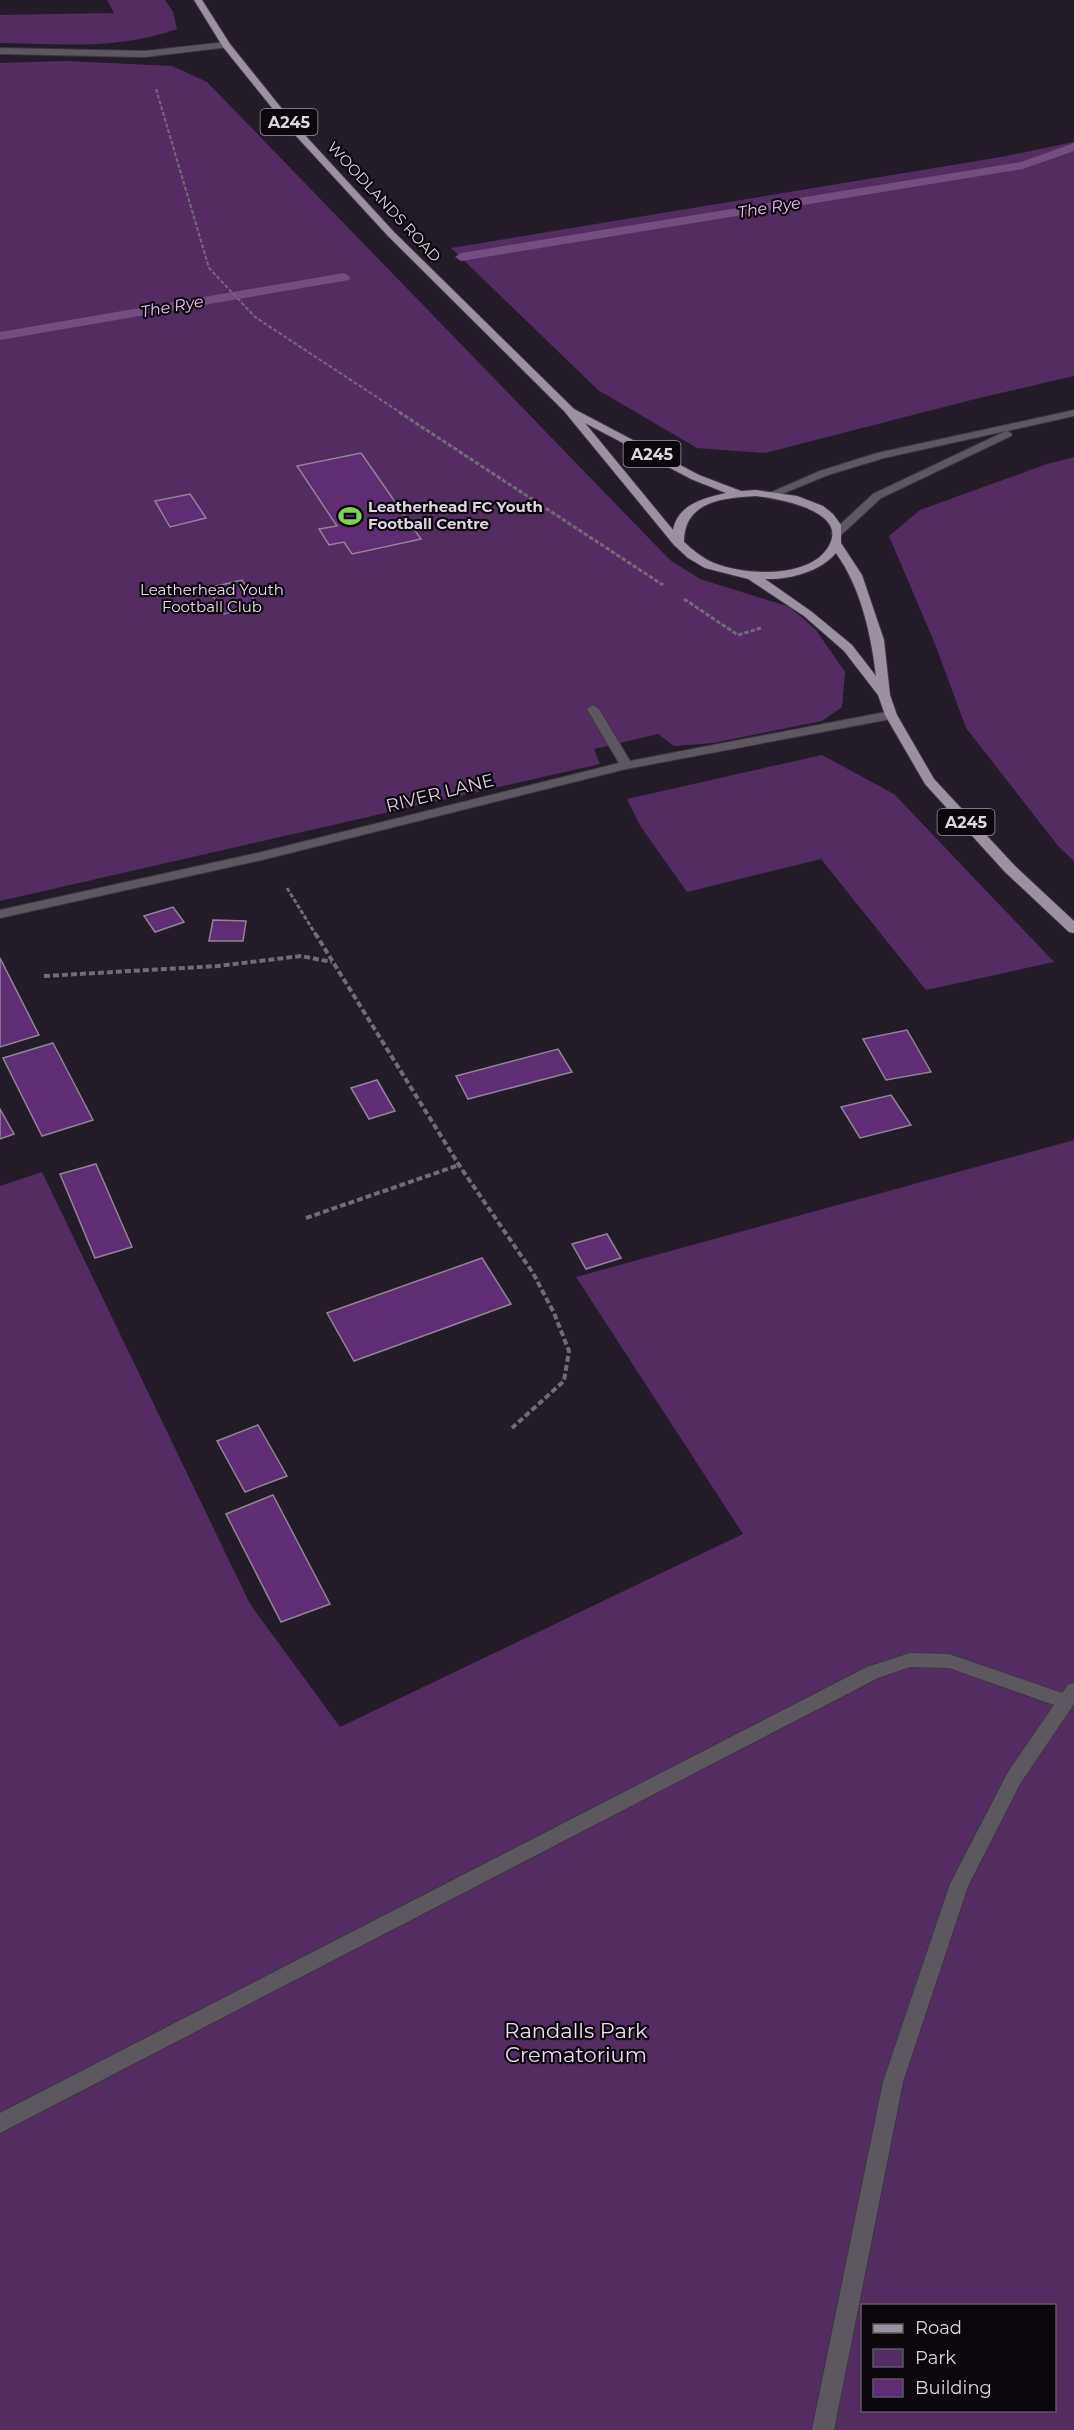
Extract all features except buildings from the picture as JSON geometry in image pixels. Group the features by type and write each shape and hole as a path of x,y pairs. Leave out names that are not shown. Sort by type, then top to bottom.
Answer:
{"main road":[{"name":"WOODLANDS ROAD","path":"198,0 226,45 288,122 391,234 568,409 687,553 705,565 726,572 750,574 795,572 814,565 828,556 837,539"},
{"name":"WOODLANDS ROAD","path":"568,409 695,477 739,494"},
{"path":"678,543 678,527 684,515 697,506 739,494 773,494 797,499 817,508 831,520 837,539"},
{"name":"A245","path":"837,539 856,575 878,640 884,695 891,715 929,781 1010,869 1074,929"},
{"name":"A245","path":"750,574 808,614 848,648 884,695"}],"lane":[{"path":"0,51 145,54 226,45"},
{"path":"773,494 825,473 881,455 1074,413"},
{"path":"837,539 877,496 1026,425"},
{"path":"593,709 626,765"},
{"name":"RIVER LANE","path":"0,914 266,855 626,765 891,715"},
{"path":"0,2123 873,1672 910,1660 949,1661 1069,1696 1014,1778 959,1884 900,2060 893,2082 823,2430"}],"path":[{"path":"145,54 209,268 255,316 669,590"},
{"path":"679,596 738,635 808,614"},
{"path":"266,855 459,1165 533,1273 555,1313 569,1350 564,1381 512,1428"},
{"path":"44,976 218,966 301,956 333,962"},
{"path":"306,1218 459,1165"}],"green space":[{"path":"107,0 165,0 173,12 177,29 155,36 112,43 67,45 0,43 0,15 114,13"},
{"name":"Leatherhead Youth Football Club","path":"66,61 172,66 207,82 670,560 700,579 790,607 816,630 845,672 842,707 822,721 713,743 674,746 658,734 594,749 600,764 0,901 0,63"},
{"path":"1074,142 1074,376 765,453 697,448 598,390 451,248 1001,157"},
{"path":"1074,457 1074,861 1059,847 966,728 935,644 889,536 920,510 1047,464"},
{"path":"822,755 894,794 1054,962 926,990 821,859 687,892 641,827 627,799"},
{"name":"Randalls Park Crematorium","path":"1074,1140 1074,2430 0,2430 0,1186 42,1172 250,1604 340,1727 743,1534 576,1277"}],"waterway":[{"name":"The Rye","path":"461,257 1023,165 1074,147"},
{"name":"The Rye","path":"0,336 344,277"}],"place":[{"name":"Leatherhead FC Youth Football Centre","path":"350,516"}]}
